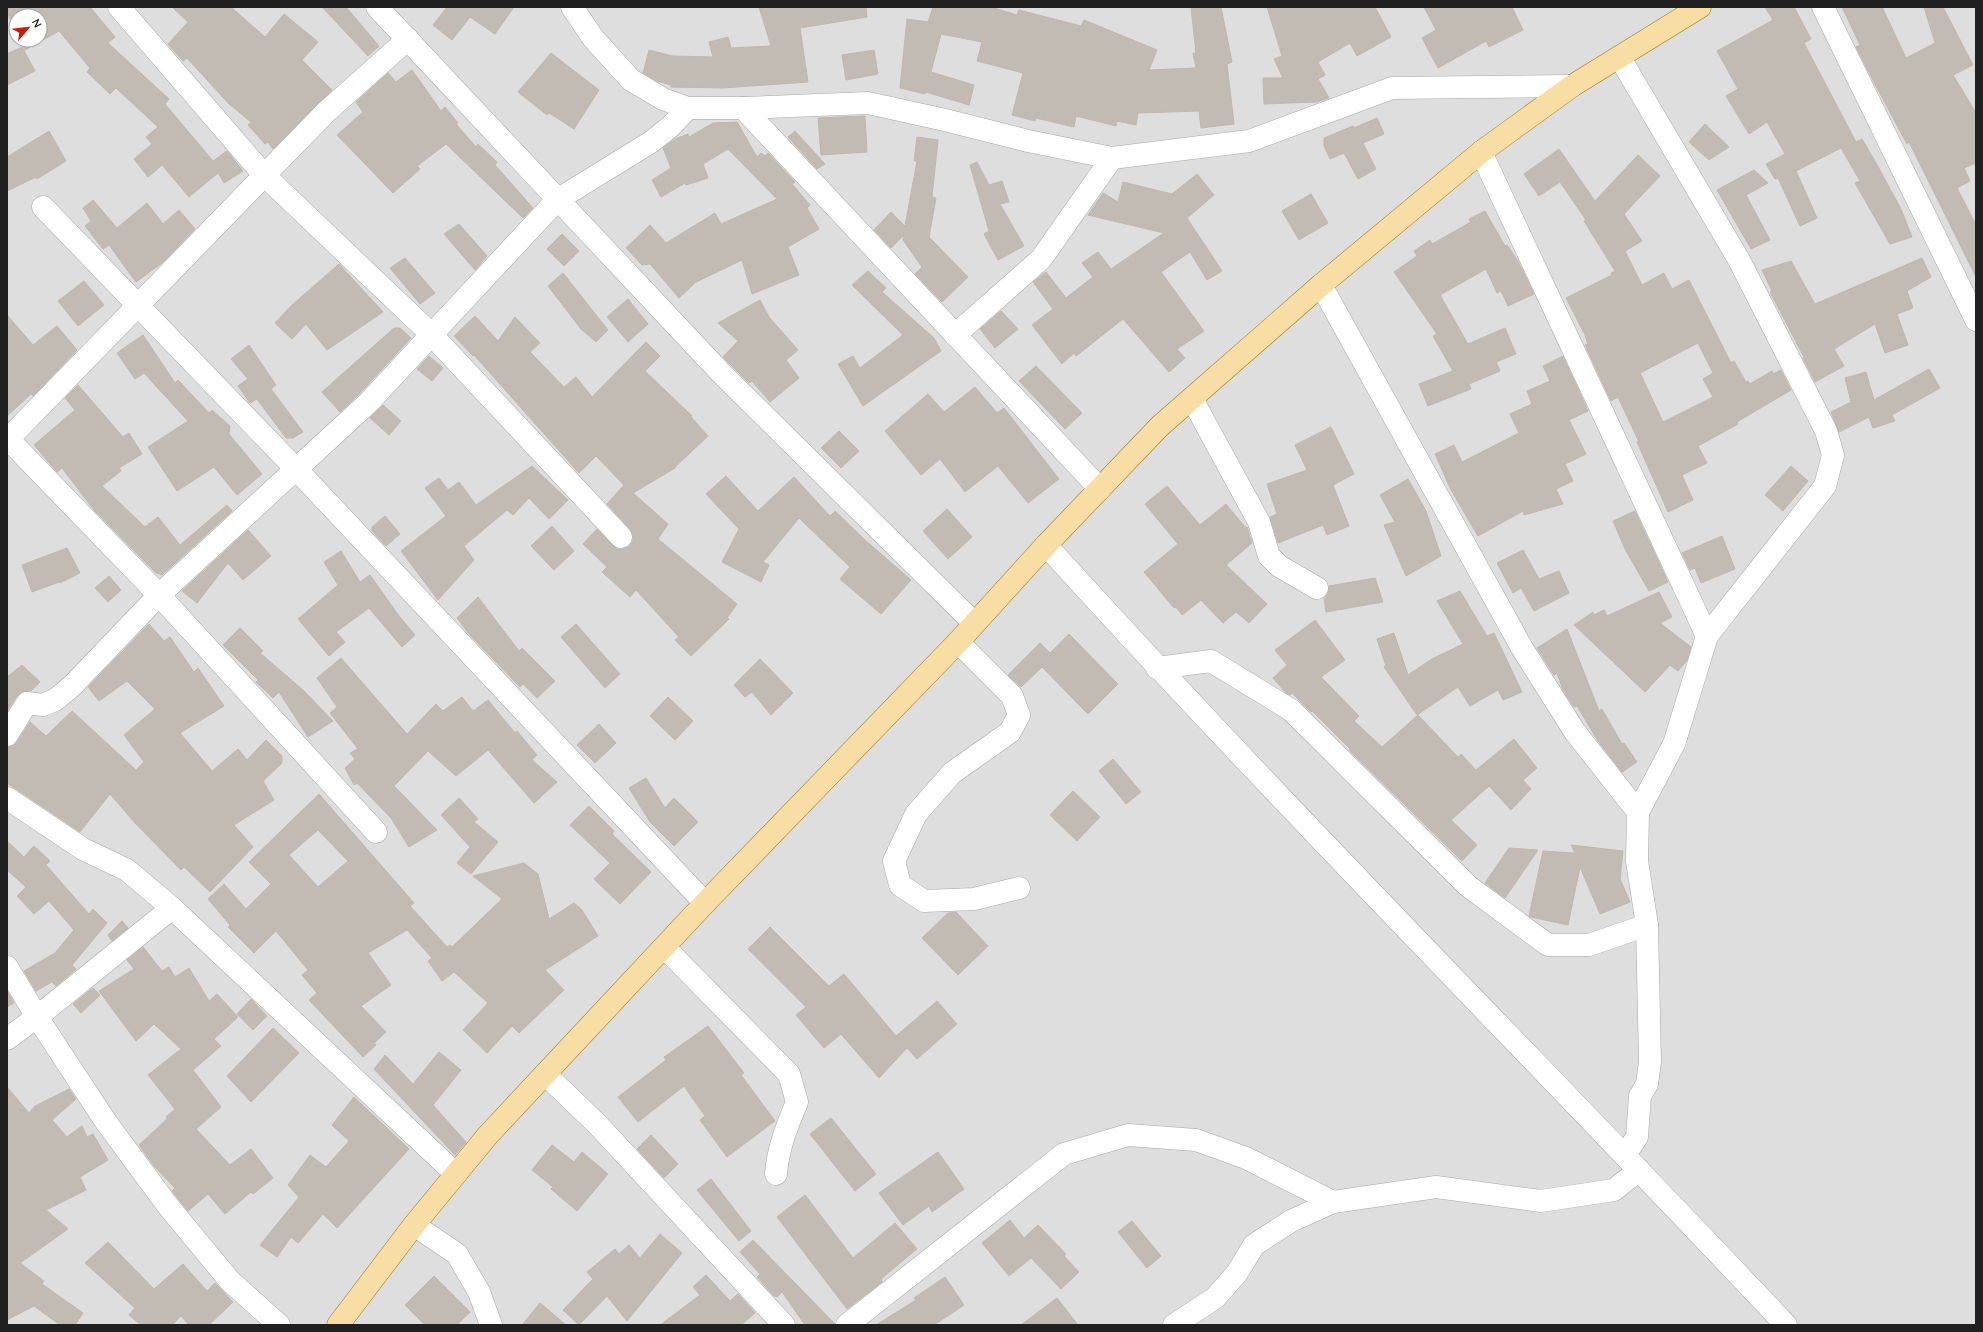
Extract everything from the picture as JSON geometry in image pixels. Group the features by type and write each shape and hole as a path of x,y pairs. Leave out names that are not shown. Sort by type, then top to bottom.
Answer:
{"main road":[{"path":"338,1325 414,1225 488,1135 664,947 958,642 1046,546 1160,426 1321,285 1481,152 1572,86 1620,58 1700,7"}],"street":[{"path":"119,7 266,176 431,334 621,537"},
{"path":"377,7 722,375 974,623"},
{"path":"572,7 593,38 631,80 663,99 688,108 743,108 868,103 1028,141 1112,158 1249,142 1392,88 1572,86"},
{"path":"1823,7 1976,320"},
{"path":"376,832 159,595 7,439 266,176 326,112 408,39"},
{"path":"1174,1325 1214,1298 1238,1273 1254,1245 1291,1221 1333,1202 1436,1187 1541,1200 1614,1190 1632,1162 1637,1137 1640,1096 1647,1084 1650,1062 1647,925 1637,861 1638,812 1674,744 1707,636 1825,486 1832,455 1826,431 1740,260 1620,58"},
{"path":"7,735 27,703 43,705 55,700 72,686 159,595 368,403 557,200 651,142 671,126 688,108"},
{"path":"743,108 1100,489"},
{"path":"1481,152 1707,636"},
{"path":"955,335 1040,259 1112,158"},
{"path":"43,207 137,307 296,470 706,903"},
{"path":"1321,285 1522,648 1575,732 1638,812"},
{"path":"1192,399 1259,522 1269,556 1279,566 1316,588"},
{"path":"1046,546 1158,668 1632,1162 1786,1325"},
{"path":"958,642 1012,696 1019,715 1010,732 952,773 916,814 894,861 900,885 924,901 974,899 1019,888"},
{"path":"1158,668 1211,661 1291,710 1468,886 1548,945 1589,945 1647,925"},
{"path":"7,798 84,849 127,870 172,908 456,1174"},
{"path":"7,1039 37,1017 172,908"},
{"path":"664,947 789,1074 797,1102 783,1136 778,1154 776,1174"},
{"path":"7,967 37,1017 106,1122 168,1206 230,1281 279,1325"},
{"path":"545,1074 597,1124 784,1325"},
{"path":"847,1325 1064,1154 1128,1135 1196,1140 1246,1158 1333,1202"},
{"path":"414,1225 457,1254 479,1292 491,1325"}],"shaded area":[{"path":"7,7 1976,7 1976,1325 7,1325"}],"building":[{"path":"7,7 90,7 115,37 108,43 169,99 165,104 213,161 227,151 243,171 224,183 218,173 189,197 162,165 148,177 134,159 152,144 146,137 158,127 116,88 110,94 87,72 90,68 59,31 48,37 48,8 8,8 8,15"},
{"path":"172,7 231,7 265,37 284,14 318,42 302,60 332,90 273,149 268,142 265,144 248,125 251,122 228,103 187,58 183,61 168,44 188,22"},
{"path":"322,7 346,7 379,46 368,56"},
{"path":"447,7 514,7 495,34 470,17 452,40 433,25"},
{"path":"759,7 866,7 867,17 800,28 808,82 723,88 671,87 671,85 657,81 643,73 649,50 673,56 713,57 709,42 728,37 731,48 771,46"},
{"path":"933,7 991,7 1017,15 1019,10 1081,26 1084,20 1157,50 1149,70 1196,68 1193,53 1196,53 1191,7 1221,7 1232,62 1227,64 1234,124 1201,128 1199,111 1138,113 1136,125 1117,121 1116,126 1076,116 1074,127 1036,118 1035,121 1012,115 1023,73 977,61 982,42 941,34 931,72 974,85 969,105 926,92 925,94 900,88 907,19 928,22"},
{"path":"1267,7 1375,7 1391,37 1357,56 1350,43 1318,62 1325,75 1318,79 1329,98 1317,102 1264,104 1263,78 1283,78 1274,59 1282,56"},
{"path":"1424,7 1512,7 1523,30 1489,47 1486,41 1438,68 1422,38 1436,30"},
{"path":"1765,7 1794,7 1811,39 1804,43 1856,142 1862,139 1876,163 1901,209 1912,237 1890,244 1855,183 1860,181 1841,148 1796,171 1817,218 1800,226 1778,178 1775,179 1766,164 1785,154 1767,122 1749,134 1726,96 1738,89 1717,51 1773,20"},
{"path":"1842,7 1882,7 1906,58 1935,43 1924,7 1943,7 1973,65 1953,75 1976,113 1976,163 1964,168 1970,181 1957,188 1976,225 1976,277 1909,142 1907,144 1856,47 1860,45"},
{"path":"23,48 35,71 7,85 7,54"},
{"path":"874,50 878,74 846,80 842,55"},
{"path":"551,53 599,90 574,129 549,113 547,115 518,92"},
{"path":"412,70 441,111 445,107 458,123 456,124 476,147 478,144 497,162 495,165 533,208 523,218 446,144 417,166 420,169 393,193 337,135 363,112 356,102 388,73 396,82"},
{"path":"865,116 867,152 821,155 818,118"},
{"path":"1377,118 1384,134 1363,143 1376,169 1358,179 1344,153 1330,159 1324,146 1324,138 1353,126 1354,128"},
{"path":"737,122 757,157 761,153 765,156 768,153 795,182 792,184 810,205 807,208 819,229 788,247 799,275 752,294 742,260 696,282 679,298 650,264 642,265 626,248 650,225 666,243 715,213 721,224 777,199 728,149 703,164 708,178 686,185 685,183 661,197 652,180 671,168 663,148 675,139 688,134 689,137 713,123"},
{"path":"1705,124 1729,147 1709,160 1689,142"},
{"path":"49,131 66,161 37,179 36,177 7,191 7,157"},
{"path":"795,131 825,164 817,169 788,137"},
{"path":"917,137 938,140 932,197 936,198 929,237 968,277 942,302 915,274 922,267 903,240 904,235 891,248 874,230 891,212 905,226 917,161 914,161"},
{"path":"1559,149 1595,201 1638,155 1660,176 1624,214 1642,241 1625,251 1642,285 1664,273 1672,289 1689,280 1731,363 1734,361 1746,382 1748,381 1750,384 1772,371 1773,374 1781,370 1791,390 1737,422 1738,424 1698,446 1707,463 1682,475 1693,500 1668,512 1637,442 1639,442 1618,397 1611,401 1585,345 1588,344 1585,335 1566,298 1612,275 1611,273 1615,271 1584,221 1586,220 1560,182 1539,196 1524,174","holes":["1698,343 1713,373 1703,379 1713,397 1663,422 1640,373"]},
{"path":"977,162 989,185 1002,181 1009,202 1000,204 1024,246 998,260 984,234 989,231 970,165"},
{"path":"1754,170 1768,183 1746,195 1770,240 1751,249 1717,190"},
{"path":"1197,174 1214,195 1187,218 1222,271 1207,280 1190,252 1161,272 1204,331 1177,349 1185,358 1169,372 1123,319 1076,356 1074,353 1062,364 1032,325 1053,309 1033,282 1046,272 1066,298 1093,277 1082,263 1098,252 1111,269 1164,233 1088,215 1103,193 1118,202 1123,182 1172,194"},
{"path":"1311,194 1328,223 1299,240 1282,211"},
{"path":"93,200 117,228 147,203 163,224 179,210 195,229 162,263 136,282 109,245 103,249 85,226 91,221 83,208"},
{"path":"1485,211 1505,246 1507,245 1518,261 1534,294 1508,306 1501,291 1497,293 1486,269 1440,295 1468,344 1505,328 1516,354 1496,362 1500,371 1469,384 1471,389 1428,406 1419,384 1453,371 1433,336 1437,334 1394,272 1417,256 1414,251 1430,240 1432,244 1471,222 1469,219"},
{"path":"459,224 487,256 475,270 444,234"},
{"path":"562,234 579,251 564,266 547,249"},
{"path":"405,258 435,293 420,304 390,268"},
{"path":"1922,258 1931,277 1907,291 1913,308 1897,314 1908,345 1885,353 1875,324 1834,349 1844,366 1815,382 1803,358 1804,357 1770,292 1772,291 1762,270 1791,261 1815,304"},
{"path":"339,264 383,312 327,350 306,324 292,339 275,323 292,305"},
{"path":"868,271 886,288 882,292 934,338 941,351 863,406 838,364 853,356 860,368 903,335 852,285"},
{"path":"563,273 608,330 596,342 581,329 548,286"},
{"path":"84,281 104,305 78,326 58,301"},
{"path":"628,299 648,324 628,342 607,317"},
{"path":"760,300 769,317 798,350 786,360 799,378 770,402 752,381 749,383 723,357 738,341 718,323"},
{"path":"1001,311 1018,329 995,348 980,329"},
{"path":"7,315 33,345 57,326 77,350 33,396 31,394 7,416"},
{"path":"475,316 498,341 515,317 540,343 530,352 564,387 576,377 592,397 646,342 660,356 645,371 692,416 691,417 708,436 675,468 633,493 668,524 658,539 737,604 727,618 729,619 691,656 675,640 679,637 636,590 630,597 602,572 607,567 583,544 597,529 617,549 624,549 630,546 633,541 633,535 630,529 607,504 624,485 596,456 579,473 474,355 473,356 454,336"},
{"path":"394,328 400,328 411,338 359,394 340,412 322,392"},
{"path":"143,335 175,383 178,380 209,413 212,410 230,426 229,434 262,474 237,495 214,467 177,491 148,447 188,421 144,373 135,379 117,353"},
{"path":"249,345 276,385 271,389 303,432 293,438 286,438 257,399 250,403 238,386 248,379 231,359"},
{"path":"429,356 443,368 432,381 417,369"},
{"path":"1563,356 1588,411 1569,420 1586,454 1565,464 1573,481 1556,489 1563,504 1524,515 1523,511 1478,536 1451,490 1435,454 1454,445 1462,462 1519,433 1510,414 1532,404 1527,391 1550,381 1543,366"},
{"path":"1036,366 1082,413 1065,429 1019,381"},
{"path":"1929,369 1940,388 1892,415 1895,421 1873,428 1869,417 1839,432 1831,412 1851,402 1845,378 1866,372 1874,400"},
{"path":"78,385 123,437 129,433 142,454 119,468 121,471 102,486 145,527 158,517 180,545 227,505 232,511 162,575 157,574 94,510 62,468 57,472 34,445 75,410 65,398"},
{"path":"975,387 997,413 1004,408 1059,479 1028,503 998,466 965,492 940,459 921,475 885,431 928,394 944,412"},
{"path":"383,405 401,421 389,435 370,418"},
{"path":"1331,427 1354,474 1333,485 1349,526 1327,535 1323,525 1278,543 1270,517 1277,514 1267,484 1307,470 1295,445"},
{"path":"839,431 859,451 841,468 821,448"},
{"path":"532,466 568,500 549,519 529,498 513,515 507,510 464,546 474,560 438,600 401,551 446,516 425,488 439,478 448,490 459,482 476,505"},
{"path":"1791,466 1808,481 1783,511 1765,495"},
{"path":"726,476 758,511 794,477 830,516 835,511 865,540 911,580 881,614 840,579 850,567 799,518 763,562 769,565 761,582 722,562 739,529 706,494"},
{"path":"1408,479 1426,511 1441,556 1406,576 1384,525 1395,522 1380,495"},
{"path":"1167,486 1200,525 1226,504 1245,527 1247,527 1252,543 1226,565 1267,604 1249,623 1236,612 1223,623 1201,600 1182,615 1176,607 1174,608 1144,572 1178,544 1145,504"},
{"path":"947,509 972,537 948,559 923,531"},
{"path":"1635,511 1668,582 1649,591 1625,549 1613,521"},
{"path":"385,516 400,534 386,546 372,531 372,527"},
{"path":"552,526 574,551 554,570 531,546"},
{"path":"248,530 271,556 243,580 228,563 197,603 182,591"},
{"path":"1722,536 1735,569 1701,583 1695,568 1690,570 1682,553"},
{"path":"67,548 80,573 60,583 59,582 32,592 22,565"},
{"path":"1523,550 1539,579 1559,571 1569,593 1534,611 1521,588 1513,593 1497,563"},
{"path":"341,551 360,582 370,575 399,616 415,635 402,647 369,608 336,632 345,642 329,656 298,619 338,585 324,562"},
{"path":"109,576 121,590 108,602 95,588"},
{"path":"1375,578 1383,602 1326,612 1324,599 1328,594 1329,586"},
{"path":"1460,591 1487,636 1494,633 1522,692 1503,700 1498,690 1470,706 1458,687 1417,715 1384,667 1386,666 1377,639 1394,633 1408,675 1432,659 1463,644 1437,601"},
{"path":"1659,592 1672,617 1660,623 1691,647 1687,660 1678,671 1670,665 1645,692 1574,625 1593,612 1594,615 1604,610 1607,616"},
{"path":"478,597 519,651 522,648 555,681 537,698 523,684 520,687 469,634 457,618"},
{"path":"1315,620 1345,660 1321,677 1359,716 1354,721 1382,747 1418,715 1458,757 1461,754 1476,770 1514,739 1537,768 1523,780 1531,789 1511,810 1489,786 1451,820 1477,845 1462,861 1349,750 1350,749 1312,711 1311,712 1292,693 1290,695 1286,693 1273,678 1287,665 1275,650"},
{"path":"149,624 164,641 170,637 194,672 198,668 224,706 180,733 212,771 238,749 247,760 266,740 282,756 282,763 263,781 274,800 234,825 253,847 210,892 184,867 181,870 135,823 110,794 80,832 7,783 7,747 13,746 17,742 30,722 46,736 72,711 136,770 144,762 124,735 155,709 127,681 99,701 88,687"},
{"path":"576,624 620,674 605,688 561,637"},
{"path":"240,628 263,651 260,653 303,690 333,721 308,737 279,692 273,698 256,682 258,680 223,645"},
{"path":"1567,629 1599,711 1602,709 1622,744 1624,743 1637,762 1622,772 1598,741 1577,706 1574,707 1563,690 1557,673 1554,675 1537,648"},
{"path":"1069,634 1118,684 1088,714 1042,667 1021,687 1008,675 1040,643 1050,653"},
{"path":"341,658 407,734 436,704 443,711 462,697 473,711 488,700 515,733 517,731 537,755 532,760 557,782 534,803 488,750 456,776 428,751 394,786 437,830 409,847 391,818 357,783 354,785 345,768 355,759 350,753 358,749 330,713 337,707 317,678"},
{"path":"760,659 793,693 771,715 752,692 745,697 734,685"},
{"path":"22,665 40,682 31,691 22,692 17,696 7,711 7,677"},
{"path":"668,697 693,721 675,740 650,716"},
{"path":"599,724 616,743 595,763 577,745"},
{"path":"1113,759 1141,792 1126,804 1099,771"},
{"path":"646,778 665,808 674,798 698,822 674,846 650,822 629,788"},
{"path":"1073,791 1100,817 1077,841 1050,815"},
{"path":"319,794 414,903 410,906 447,947 450,945 452,947 502,899 473,876 524,863 538,874 549,919 574,903 582,910 598,936 545,970 564,990 519,1033 512,1026 487,1053 463,1030 488,1003 454,972 442,981 428,961 432,958 407,930 368,953 391,985 361,1006 386,1032 374,1043 376,1045 363,1057 309,1000 317,993 302,975 308,970 276,931 254,953 228,927 230,925 208,899 224,884 246,909 271,884 249,862","holes":["318,830 348,861 318,887 289,855"]},
{"path":"459,798 478,819 474,822 498,842 471,874 457,863 470,847 441,815"},
{"path":"589,806 614,831 612,834 651,872 620,904 594,879 610,863 570,825"},
{"path":"7,841 24,857 34,846 50,861 46,865 89,914 93,909 107,923 72,965 76,969 56,986 52,982 36,991 24,971 55,953 74,930 49,901 34,914 17,896 26,887 7,870"},
{"path":"1571,845 1623,851 1620,879 1630,902 1600,914 1580,867 1568,925 1529,916 1543,851 1575,853"},
{"path":"1509,848 1538,850 1505,898 1485,883"},
{"path":"956,912 988,946 958,975 922,938 948,913"},
{"path":"122,921 128,928 112,941 108,935"},
{"path":"770,927 829,986 844,974 896,1036 937,1001 957,1024 917,1059 907,1048 879,1078 841,1034 824,1048 796,1015 806,1007 748,949"},
{"path":"143,947 162,971 169,967 175,977 189,968 209,1001 217,994 238,1017 214,1039 221,1046 193,1070 221,1107 196,1129 230,1165 251,1149 273,1178 253,1194 251,1192 225,1214 208,1194 188,1211 172,1191 175,1188 154,1166 139,1145 167,1119 166,1117 175,1109 148,1075 181,1049 154,1024 136,1041 99,991 134,969 127,960"},
{"path":"93,988 100,995 81,1013 73,1004"},
{"path":"7,991 14,1003 7,1007"},
{"path":"251,999 267,1016 253,1030 237,1014"},
{"path":"708,1026 744,1073 741,1075 775,1121 727,1157 700,1120 705,1116 684,1086 638,1122 618,1097 666,1060 664,1057"},
{"path":"273,1028 299,1053 251,1102 227,1076"},
{"path":"439,1052 461,1070 433,1105 466,1142 455,1155 374,1069 385,1055 413,1084"},
{"path":"7,1087 29,1113 35,1106 69,1089 76,1099 52,1120 67,1137 82,1126 87,1137 93,1134 108,1160 80,1177 86,1190 46,1210 68,1229 20,1263 44,1281 42,1284 83,1313 75,1325 60,1325 34,1306 7,1320"},
{"path":"354,1097 409,1149 337,1228 323,1214 298,1243 291,1237 277,1257 260,1245 299,1197 288,1185 310,1155 326,1167 349,1141 332,1125"},
{"path":"831,1118 876,1174 855,1191 810,1134"},
{"path":"651,1135 678,1164 664,1178 637,1149"},
{"path":"552,1145 574,1162 582,1152 608,1174 577,1211 551,1189 553,1187 532,1170"},
{"path":"938,1152 964,1189 932,1212 929,1206 903,1225 879,1193"},
{"path":"711,1179 751,1231 739,1241 697,1190"},
{"path":"805,1195 853,1258 895,1223 917,1249 881,1279 882,1282 847,1309 777,1217"},
{"path":"1010,1220 1024,1238 1038,1225 1066,1254 1064,1256 1079,1272 1061,1289 1031,1258 1009,1276 982,1243"},
{"path":"1132,1221 1161,1256 1147,1268 1118,1232"},
{"path":"660,1234 682,1253 627,1321 607,1296 579,1325 563,1310 593,1279 587,1272 615,1249 619,1254 629,1245 640,1258"},
{"path":"753,1240 835,1325 805,1325 782,1292 777,1297 774,1296 757,1277 760,1274 740,1252"},
{"path":"108,1242 154,1289 183,1264 207,1291 215,1283 233,1302 209,1325 189,1325 181,1316 172,1325 141,1325 129,1315 135,1308 85,1263"},
{"path":"706,1275 730,1301 738,1294 755,1313 741,1325 660,1325 700,1295 693,1287"},
{"path":"434,1276 470,1312 457,1325 425,1325 405,1305"},
{"path":"945,1277 964,1305 934,1325 876,1325 916,1300 914,1298"},
{"path":"1057,1298 1078,1325 1021,1325"},
{"path":"540,1303 566,1325 522,1325"}]}
